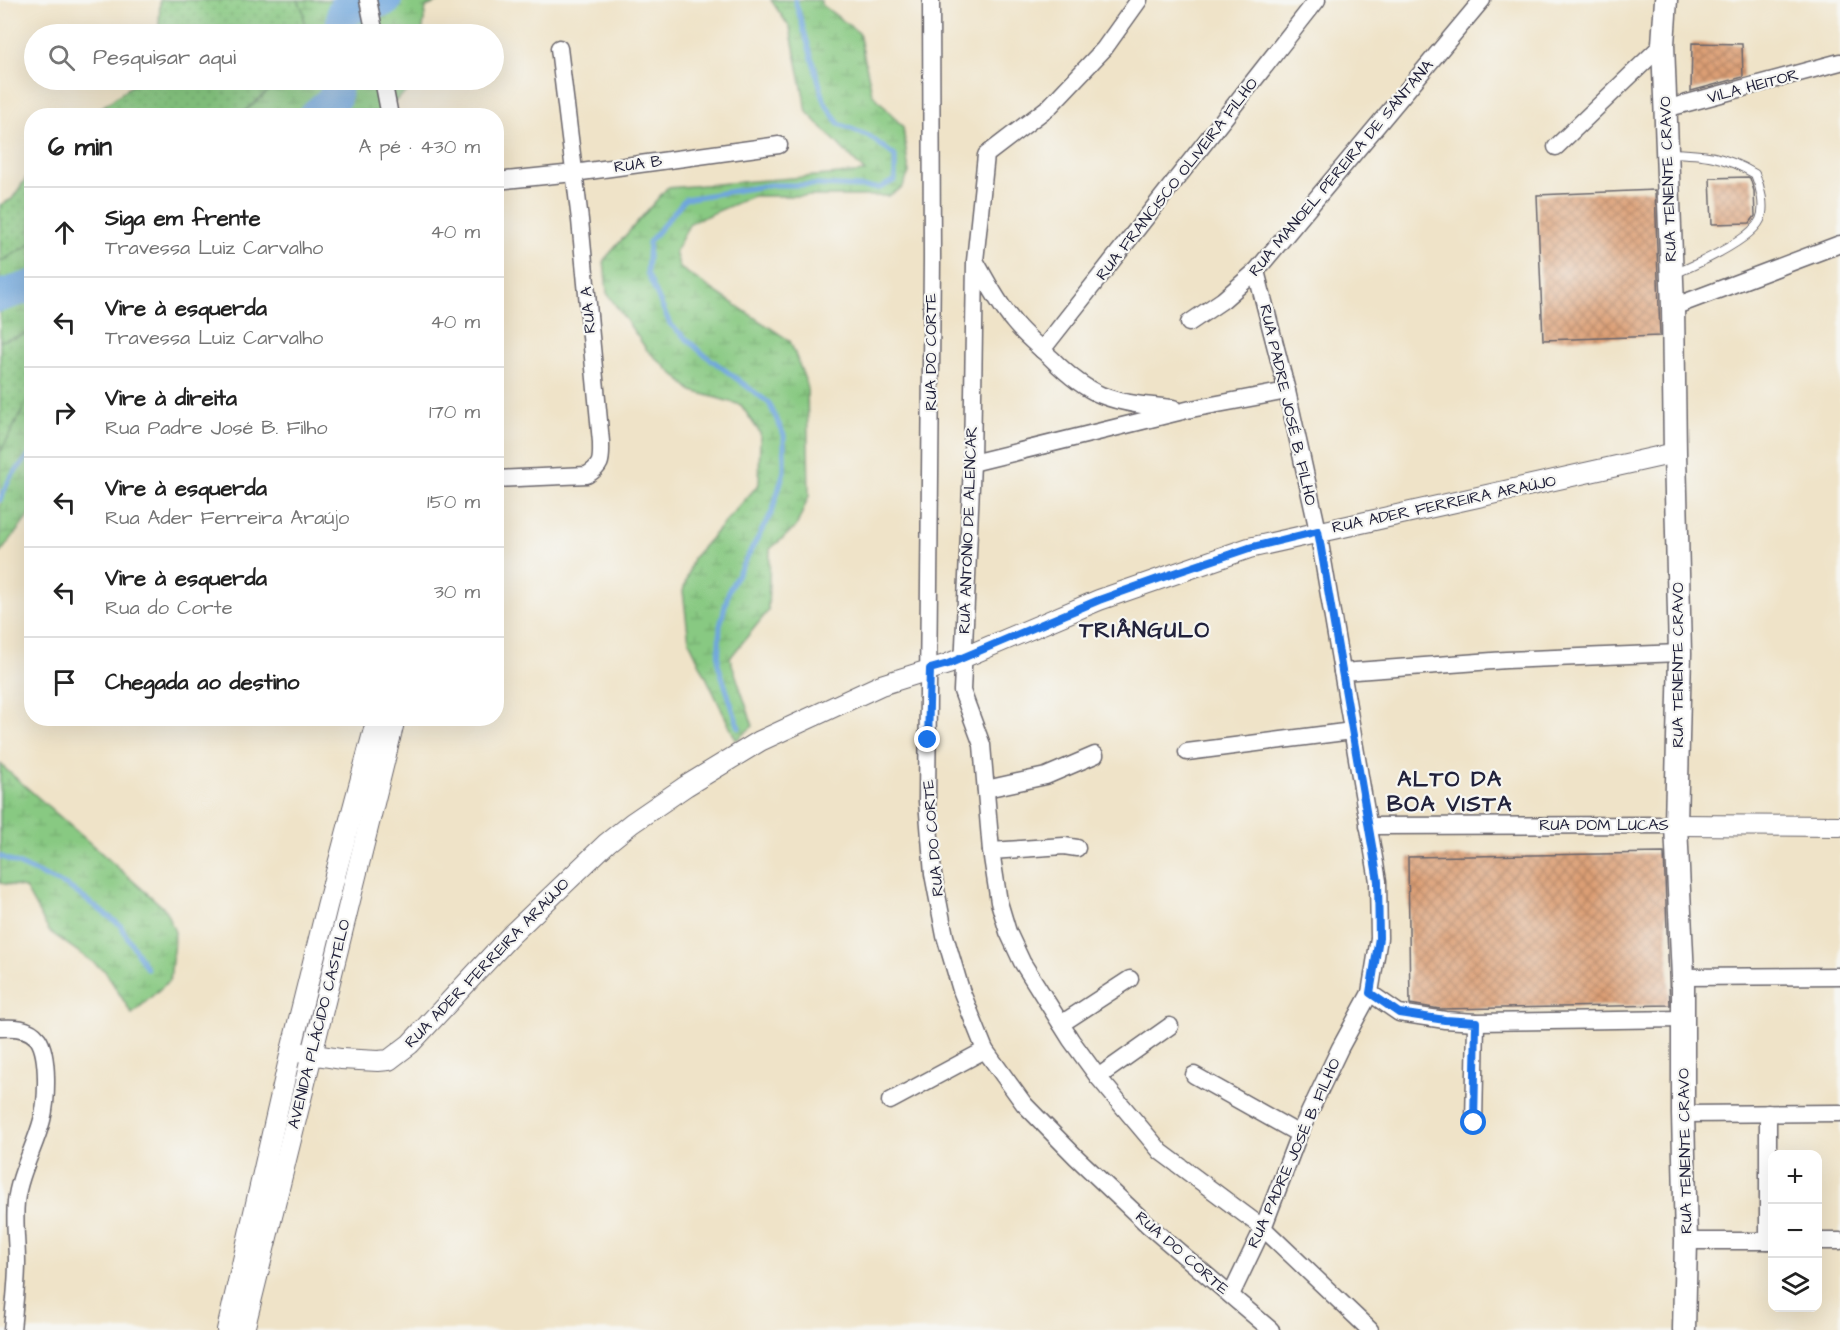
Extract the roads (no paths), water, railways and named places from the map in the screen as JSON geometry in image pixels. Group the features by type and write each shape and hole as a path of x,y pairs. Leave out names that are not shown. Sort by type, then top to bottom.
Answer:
{"main road":[{"name":"RUA TENENTE CRAVO","path":"1666,0 1663,44 1673,307 1674,453 1680,653 1676,825 1683,977 1686,1241 1684,1330"}],"street":[{"path":"368,0 373,24"},
{"name":"RUA DO CORTE","path":"931,0 932,270 927,801 933,874 945,936 962,990 985,1050 1024,1104 1149,1226 1271,1330"},
{"name":"RUA ANTONIO DE ALENCAR","path":"1139,0 1104,49 1050,106 986,155 975,261 972,463 962,691 982,745 991,851 999,902 1008,932 1022,962 1061,1024 1098,1077 1161,1152 1263,1228 1370,1330"},
{"name":"RUA MANOEL PEREIRA DE SANTANA","path":"1189,323 1223,300 1256,272 1482,0"},
{"name":"RUA FRANCISCO OLIVEIRA FILHO","path":"1042,350 1314,4"},
{"path":"1556,147 1663,44"},
{"name":"RUA A","path":"504,479 587,475 597,469 601,460 602,442 559,48"},
{"name":"VILA HEITOR","path":"1665,109 1840,62"},
{"path":"385,90 388,108"},
{"name":"RUA B","path":"504,180 779,146"},
{"path":"1673,307 1840,244"},
{"path":"975,261 1011,319 1077,381 1116,400 1151,407 1191,409"},
{"name":"RUA PADRE JOSÉ B. FILHO","path":"1231,1295 1263,1228 1299,1134 1340,1048 1370,993 1379,938 1378,881 1318,531 1287,391 1256,272"},
{"path":"972,463 1191,409 1287,391"},
{"name":"RUA ADER FERREIRA ARAÚJO","path":"291,1051 358,1060 389,1059 410,1044 512,934 607,843 632,823 686,786 760,741 881,685 948,664 1099,600 1249,548 1674,453"},
{"path":"1342,672 1506,660 1680,653"},
{"name":"AVENIDA PLÁCIDO CASTELO","path":"227,1330 247,1282 348,911 367,793 384,726"},
{"path":"1187,752 1352,731"},
{"path":"986,789 1046,776 1095,755"},
{"name":"AVENIDA PLÁCIDO CASTELO","path":"244,1330 247,1282 291,1051 327,906 367,793"},
{"name":"RUA DOM LUCAS","path":"1368,826 1840,826"},
{"path":"991,851 1056,846 1077,848"},
{"path":"327,906 348,911"},
{"path":"1683,977 1840,976"},
{"path":"1061,1024 1130,980"},
{"path":"1370,993 1399,1013 1445,1020 1476,1022 1683,1019"},
{"path":"1474,1123 1476,1022"},
{"path":"1098,1077 1170,1026"},
{"path":"0,1028 24,1029 37,1038 46,1073 43,1119 18,1191 16,1204 17,1261 12,1330"},
{"path":"890,1101 985,1050"},
{"path":"1194,1075 1299,1134"},
{"path":"1768,1113 1770,1204"},
{"path":"1683,1114 1840,1113"},
{"path":"1686,1241 1768,1241"},
{"path":"1822,1241 1840,1241"}],"lane":[{"path":"1667,153 1706,154 1740,165 1755,174 1762,201 1760,220 1746,236 1712,257 1672,275"}],"waterway":[{"path":"333,0 343,10"},
{"path":"342,24 343,10 386,0"},
{"path":"739,728 718,664 720,626 729,590 772,512 784,471 784,435 769,403 701,352 670,324 647,273 649,242 685,199 770,185 880,188 895,180 895,156 869,136 839,124 825,103 795,0"},
{"path":"323,108 335,98 335,90"},
{"path":"0,296 24,288"},
{"path":"0,500 10,478 24,461"},
{"path":"0,856 69,887 120,925 147,969"}],"district":[{"name":"TRIÂNGULO","path":"1145,630"},
{"name":"ALTO DA BOA VISTA","path":"1450,792"}]}
